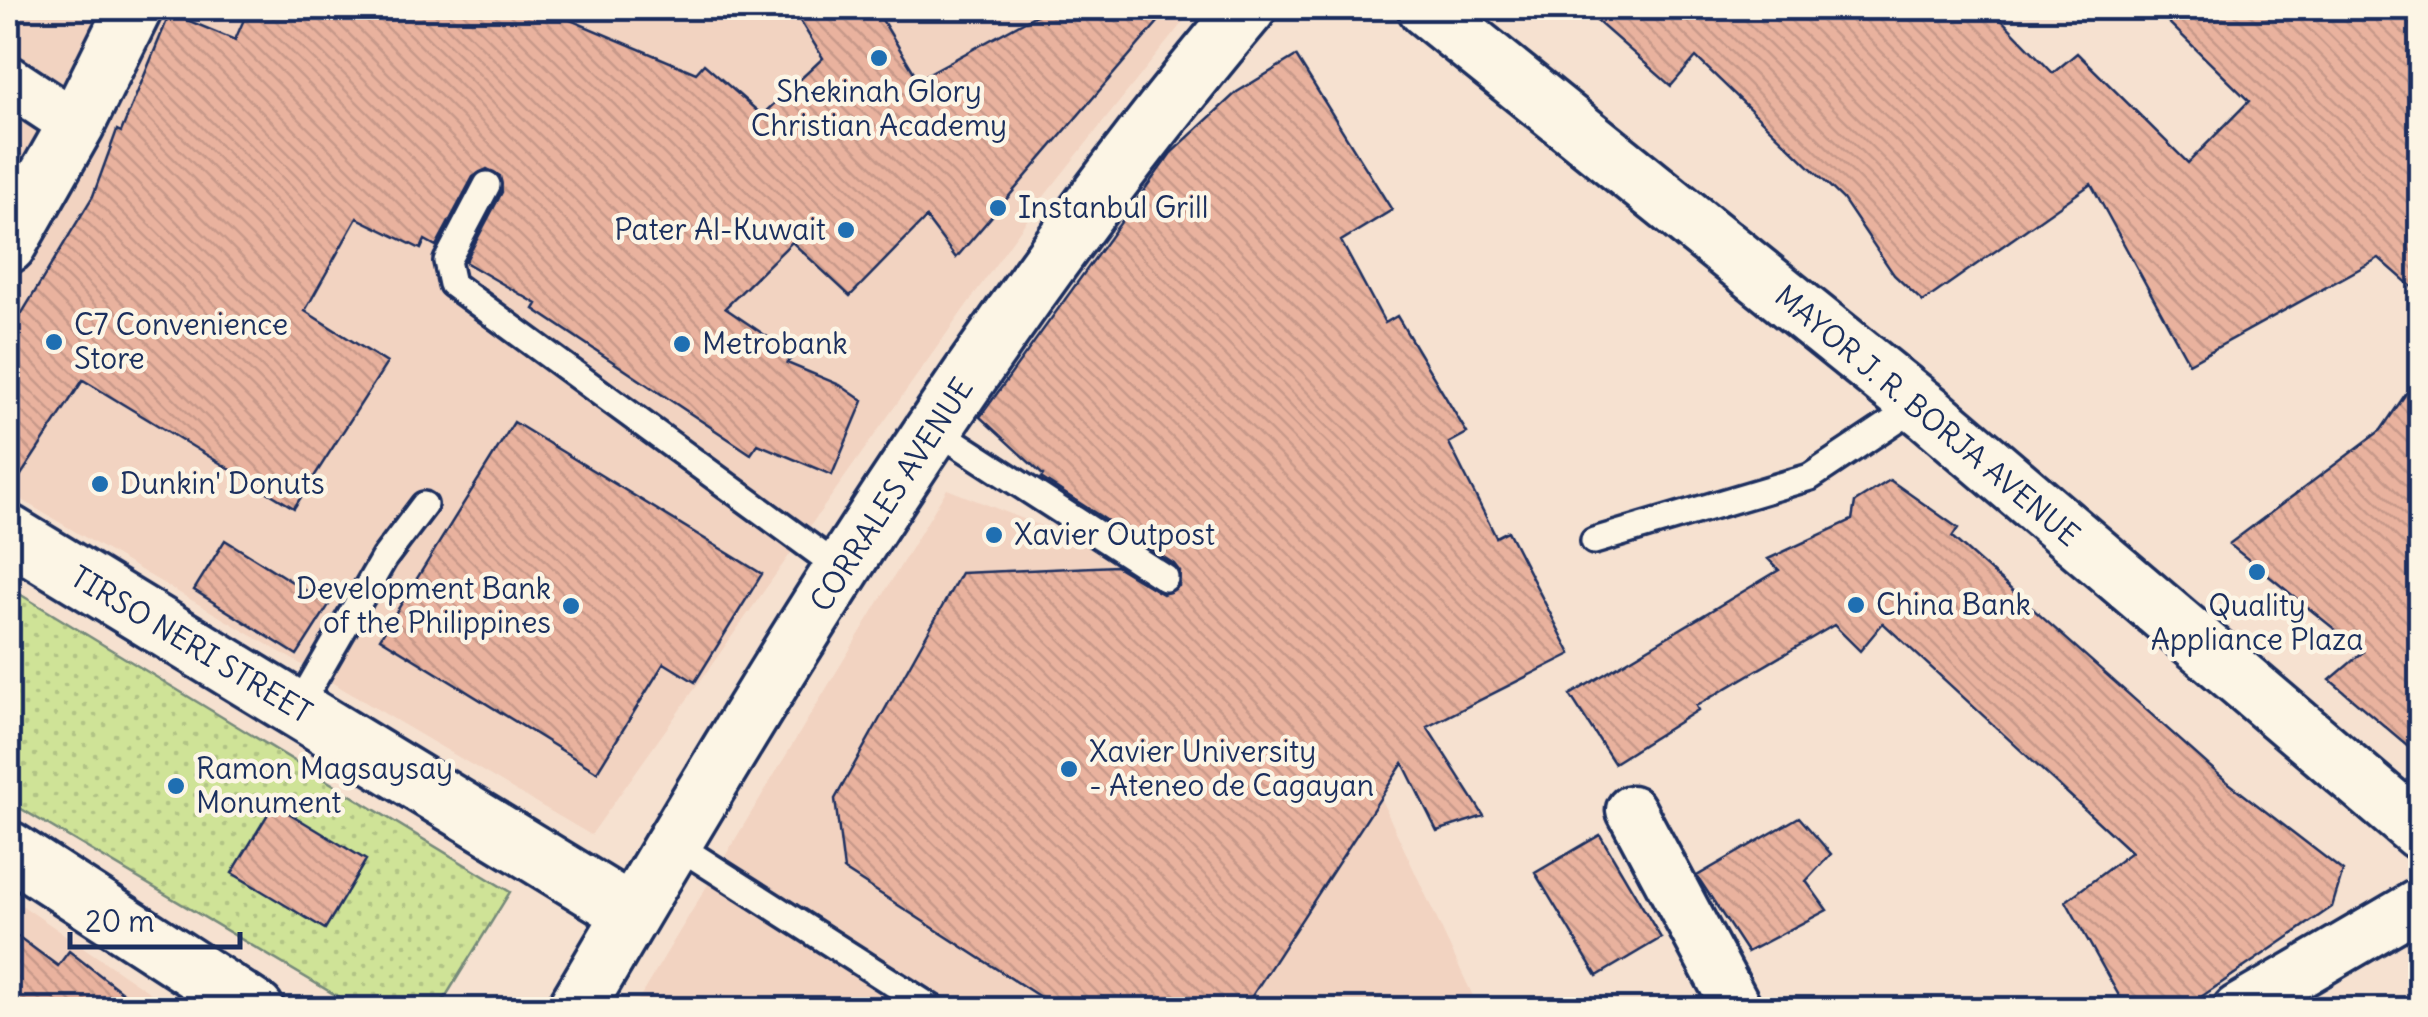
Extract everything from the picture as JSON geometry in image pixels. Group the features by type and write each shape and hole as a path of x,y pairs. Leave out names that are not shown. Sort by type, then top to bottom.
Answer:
{"street":[{"path":"8,245 76,125 134,8"},
{"name":"CORRALES AVENUE","path":"574,1010 672,842 933,428 1026,290 1164,106 1248,8"},
{"name":"MAYOR J. R. BORJA AVENUE","path":"1426,8 1918,404 2420,832"},
{"path":"8,80 76,125"},
{"name":"TIRSO NERI STREET","path":"8,533 632,913"},
{"path":"1631,810 1738,1010"},
{"path":"8,848 256,1010"},
{"path":"2237,1010 2420,902"}],"lane":[{"path":"487,185 448,261 452,284 842,570"},
{"path":"1594,541 1810,477 1918,404"},
{"path":"933,428 1165,578"},
{"path":"297,709 384,558 424,505"},
{"path":"672,842 935,1010"}],"shaded area":[{"path":"8,8 1194,8 1042,199 591,835 8,492"},
{"name":"Xavier University - Ateneo de Cagayan","path":"947,489 1087,544 1211,633 1377,791 1479,1009 632,1010"},
{"path":"8,896 174,1009 8,1009"}],"green space":[{"path":"8,587 510,892 438,1009 359,1009 8,801"}],"building":[{"path":"249,8 542,8 696,73 704,64 762,115 823,58 792,8 875,8 918,79 1049,8 1170,8 956,258 926,218 850,296 792,242 725,308 794,355 787,363 840,385 863,401 832,475 758,444 751,454 534,309 537,304 465,262 502,192 500,176 487,169 473,177 436,246 425,240 421,249 357,218 305,311 387,363 294,508 83,380 8,495 8,336 93,196 117,130 121,132 170,13 235,40"},
{"path":"1582,8 1990,8 2053,73 2077,53 2188,163 2249,101 2154,8 2420,8 2420,294 2379,258 2189,363 2091,184 1923,302 1894,275 1843,199 1696,57 1671,86"},
{"path":"1296,56 1392,210 1341,241 1385,323 1397,316 1467,433 1449,443 1496,537 1508,531 1571,654 1427,727 1484,816 1437,831 1403,763 1243,1010 1060,1010 844,870 835,799 961,573 1116,566 1163,594 1179,586 1180,572 1174,564 1041,478 1043,475 980,417 1171,153 1237,92"},
{"path":"2420,373 2420,756 2330,680 2363,652 2229,544 2381,430"},
{"name":"Development Bank of the Philippines","path":"514,422 762,574 695,682 664,663 597,772 380,638"},
{"path":"1890,480 1958,528 1952,537 2225,780 2343,871 2332,907 2182,1010 2127,1010 2066,901 2131,852 1883,623 1860,651 1834,625 1696,706 1698,710 1614,763 1570,695 1779,570 1768,559 1852,520 1855,502"},
{"path":"225,540 329,605 297,655 194,590"},
{"path":"274,804 366,860 325,929 232,873"},
{"path":"1799,817 1831,854 1806,881 1827,910 1747,952 1697,876"},
{"path":"1600,835 1661,938 1597,976 1535,873"},
{"path":"8,929 58,966 69,951 145,1010 8,1010"}],"place":[{"name":"Shekinah Glory Christian Academy","path":"879,58"},
{"name":"Instanbul Grill","path":"998,208"},
{"name":"Pater Al-Kuwait","path":"846,230"},
{"name":"C7 Convenience Store","path":"54,342"},
{"name":"Metrobank","path":"682,344"},
{"name":"Dunkin' Donuts","path":"100,484"},
{"name":"Xavier Outpost","path":"994,535"},
{"name":"Quality Appliance Plaza","path":"2257,572"},
{"name":"China Bank","path":"1856,605"},
{"name":"Development Bank of the Philippines","path":"571,606"},
{"name":"Xavier University - Ateneo de Cagayan","path":"1069,769"},
{"name":"Ramon Magsaysay Monument","path":"176,786"}]}
